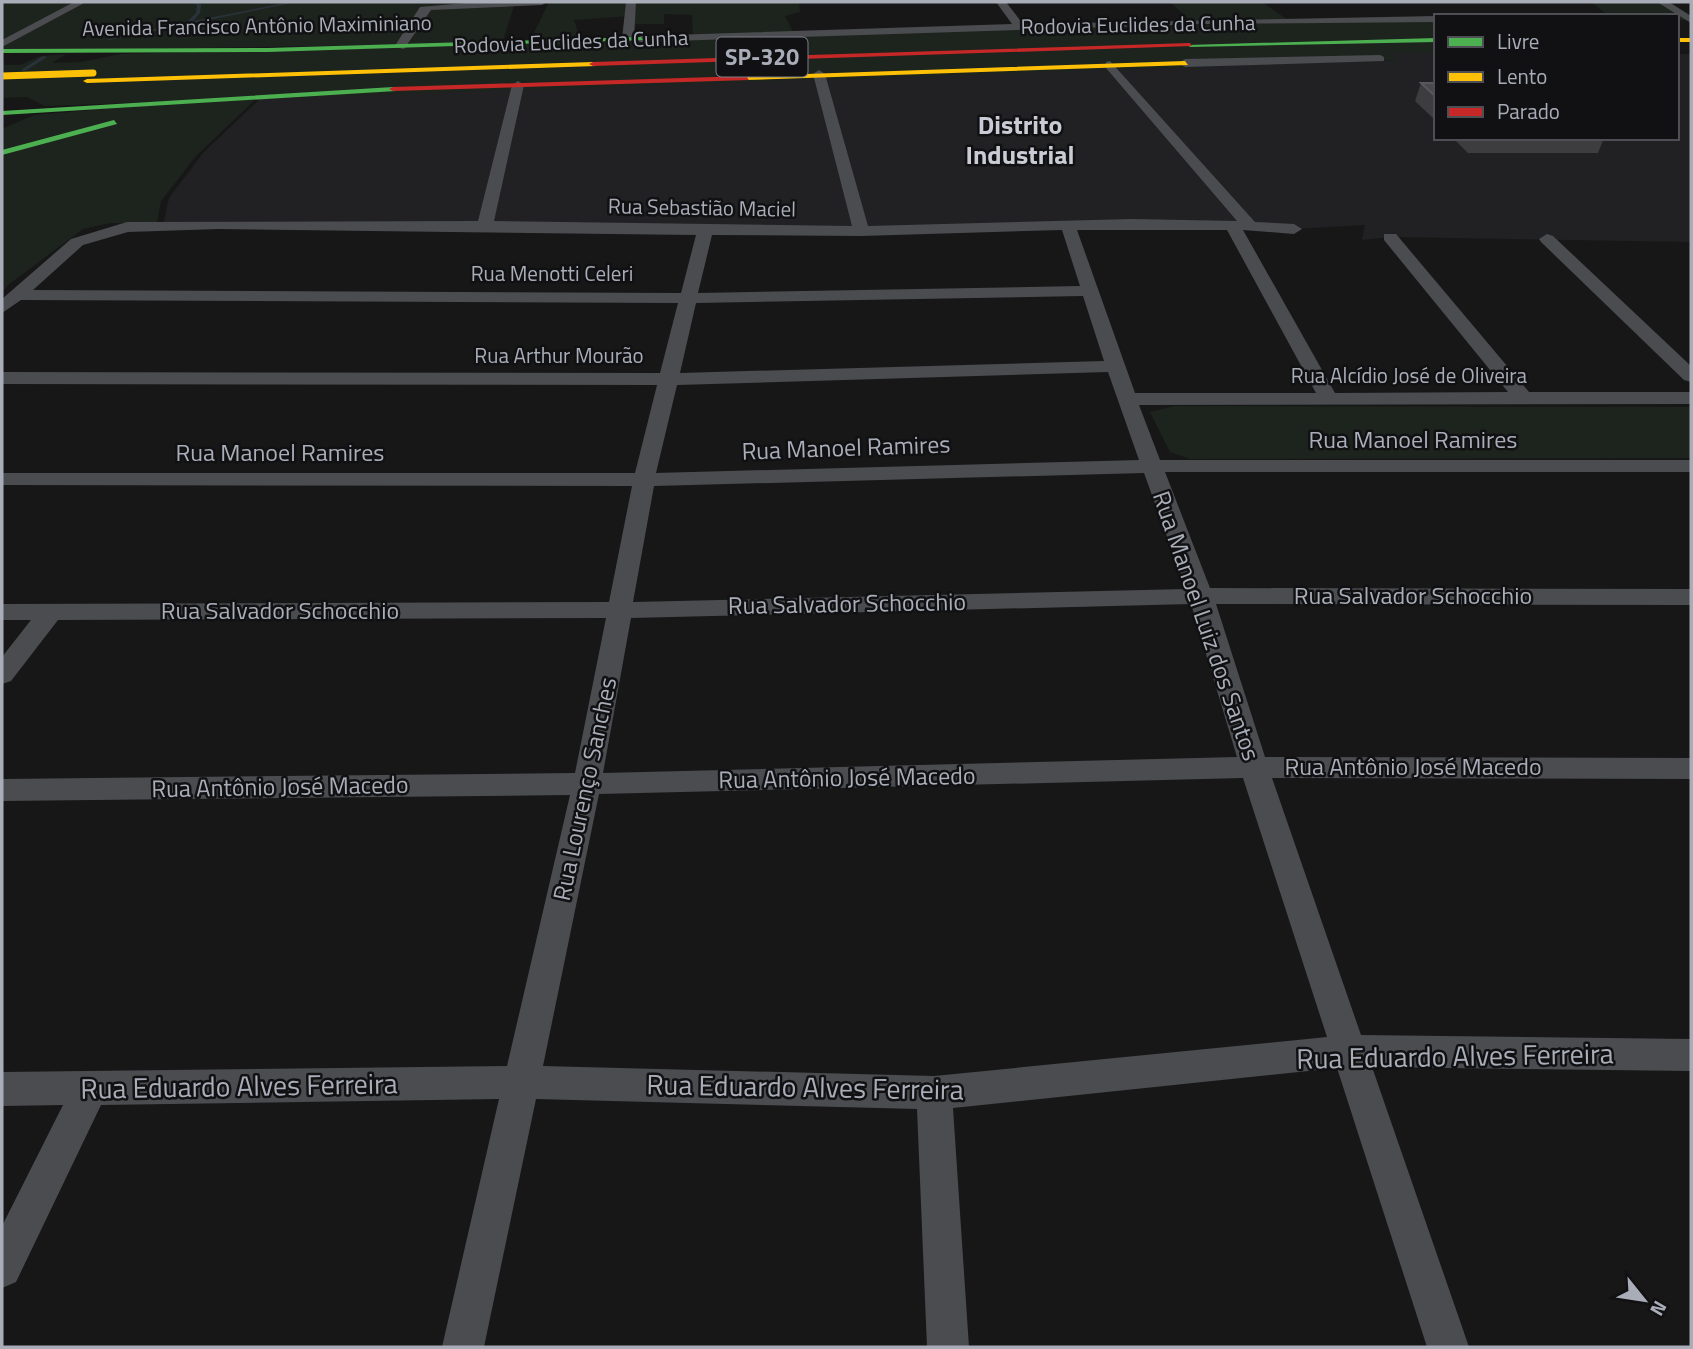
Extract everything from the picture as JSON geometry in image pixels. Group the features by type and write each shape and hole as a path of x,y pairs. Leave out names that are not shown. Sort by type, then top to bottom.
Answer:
{"main road":[{"name":"Rodovia Euclides da Cunha","path":"2,84 90,77 881,46 1434,34"},
{"path":"635,39 881,46"},
{"name":"Avenida Francisco Antônio Maximiniano","path":"2,51 268,50 635,39"},
{"name":"Rodovia Euclides da Cunha","path":"2,76 90,77 1113,46 1434,40"},
{"path":"2,113 235,95 1185,62 1396,41"},
{"path":"69,135 70,121 12,105 9,100 80,49"},
{"path":"2,70 34,50"},
{"path":"2,153 172,106 235,95"}],"street":[{"path":"2,44 81,2"},
{"path":"400,47 424,9 430,7 542,2"},
{"path":"631,2 635,39"},
{"path":"1001,2 1019,26"},
{"path":"1662,2 1691,20"},
{"path":"1414,14 1434,32"},
{"name":"Avenida Francisco Antônio Maximiniano","path":"635,39 1414,14 1434,19"},
{"path":"1185,62 1380,59"},
{"path":"1110,65 1240,225 1329,399"},
{"path":"819,74 861,231"},
{"path":"485,226 518,85"},
{"name":"Rua Sebastião Maciel","path":"110,230 163,226 485,226 861,231 1240,225 1294,229"},
{"name":"Rua Manoel Luiz dos Santos","path":"1068,226 1127,399 1200,596 1254,767 1448,1347"},
{"name":"Rua Lourenço Sanches","path":"463,1347 587,784 644,480 705,229"},
{"path":"2,308 60,253 77,242 110,230"},
{"path":"1390,237 1524,399"},
{"path":"1547,240 1691,376"},
{"name":"Rua Menotti Celeri","path":"16,295 688,298 1089,291"},
{"name":"Rua Arthur Mourão","path":"2,378 668,379 1116,366"},
{"name":"Rua Alcídio José de Oliveira","path":"1127,399 1691,398"},
{"name":"Rua Manoel Ramires","path":"2,480 644,480 1151,466 1691,466"},
{"name":"Rua Salvador Schocchio","path":"2,612 621,610 1200,596 1691,597"},
{"path":"2,675 51,612"},
{"name":"Rua Antônio José Macedo","path":"2,790 587,784 1254,767 1691,768"},
{"name":"Rua Eduardo Alves Ferreira","path":"2,1089 523,1082 934,1093 1348,1051 1691,1055"},
{"path":"2,1268 90,1088"},
{"path":"934,1093 948,1347"}],"shaded area":[{"path":"2,2 542,2 515,3 502,43 2,51"},
{"path":"549,2 799,2 800,12 785,16 794,34 693,37 692,15 664,14 664,24 629,24 629,16 574,20 581,41 529,43"},
{"path":"1170,2 1262,2 1288,20 1191,21"},
{"path":"1591,2 1662,2 1691,20 1679,20 1679,14 1606,14"},
{"path":"1434,21 1434,53 1391,53 1398,60 45,106 27,97 2,98 2,59 5,65 20,65 40,56 66,54 52,63 81,62 121,54 1095,26"},
{"path":"1390,53 1434,53 1434,140 1679,140 1679,54 1691,54 1691,242 1390,237 1362,240 1365,225 1294,229 861,231 163,226 169,198 203,153 265,94 1397,60"},
{"path":"259,96 196,156 161,201 157,223 110,223 83,229 8,285 2,293 2,129 34,115"},
{"path":"1174,406 1691,407 1691,458 1190,459 1170,452 1150,412"}],"building":[{"path":"1421,83 1434,83 1434,95"}],"waterway":[{"path":"189,23 198,13 199,4 192,2"},
{"path":"189,23 294,2"},
{"path":"109,39 189,23"},
{"path":"186,26 189,23"},
{"path":"23,70 45,57"}],"traffic: fast":[{"path":"2,51 268,50 641,39"},
{"path":"1190,45 1434,40"},
{"path":"2,113 393,89"},
{"path":"2,153 114,122"}],"traffic: slow":[{"path":"1679,40 1691,40"},
{"path":"746,78 1185,63"},
{"path":"87,81 593,64"},
{"path":"2,76 93,73"}],"traffic: jam":[{"path":"593,64 1190,45"},
{"path":"393,89 746,78"}],"district":[{"name":"Distrito Industrial","path":"1020,140"}]}
